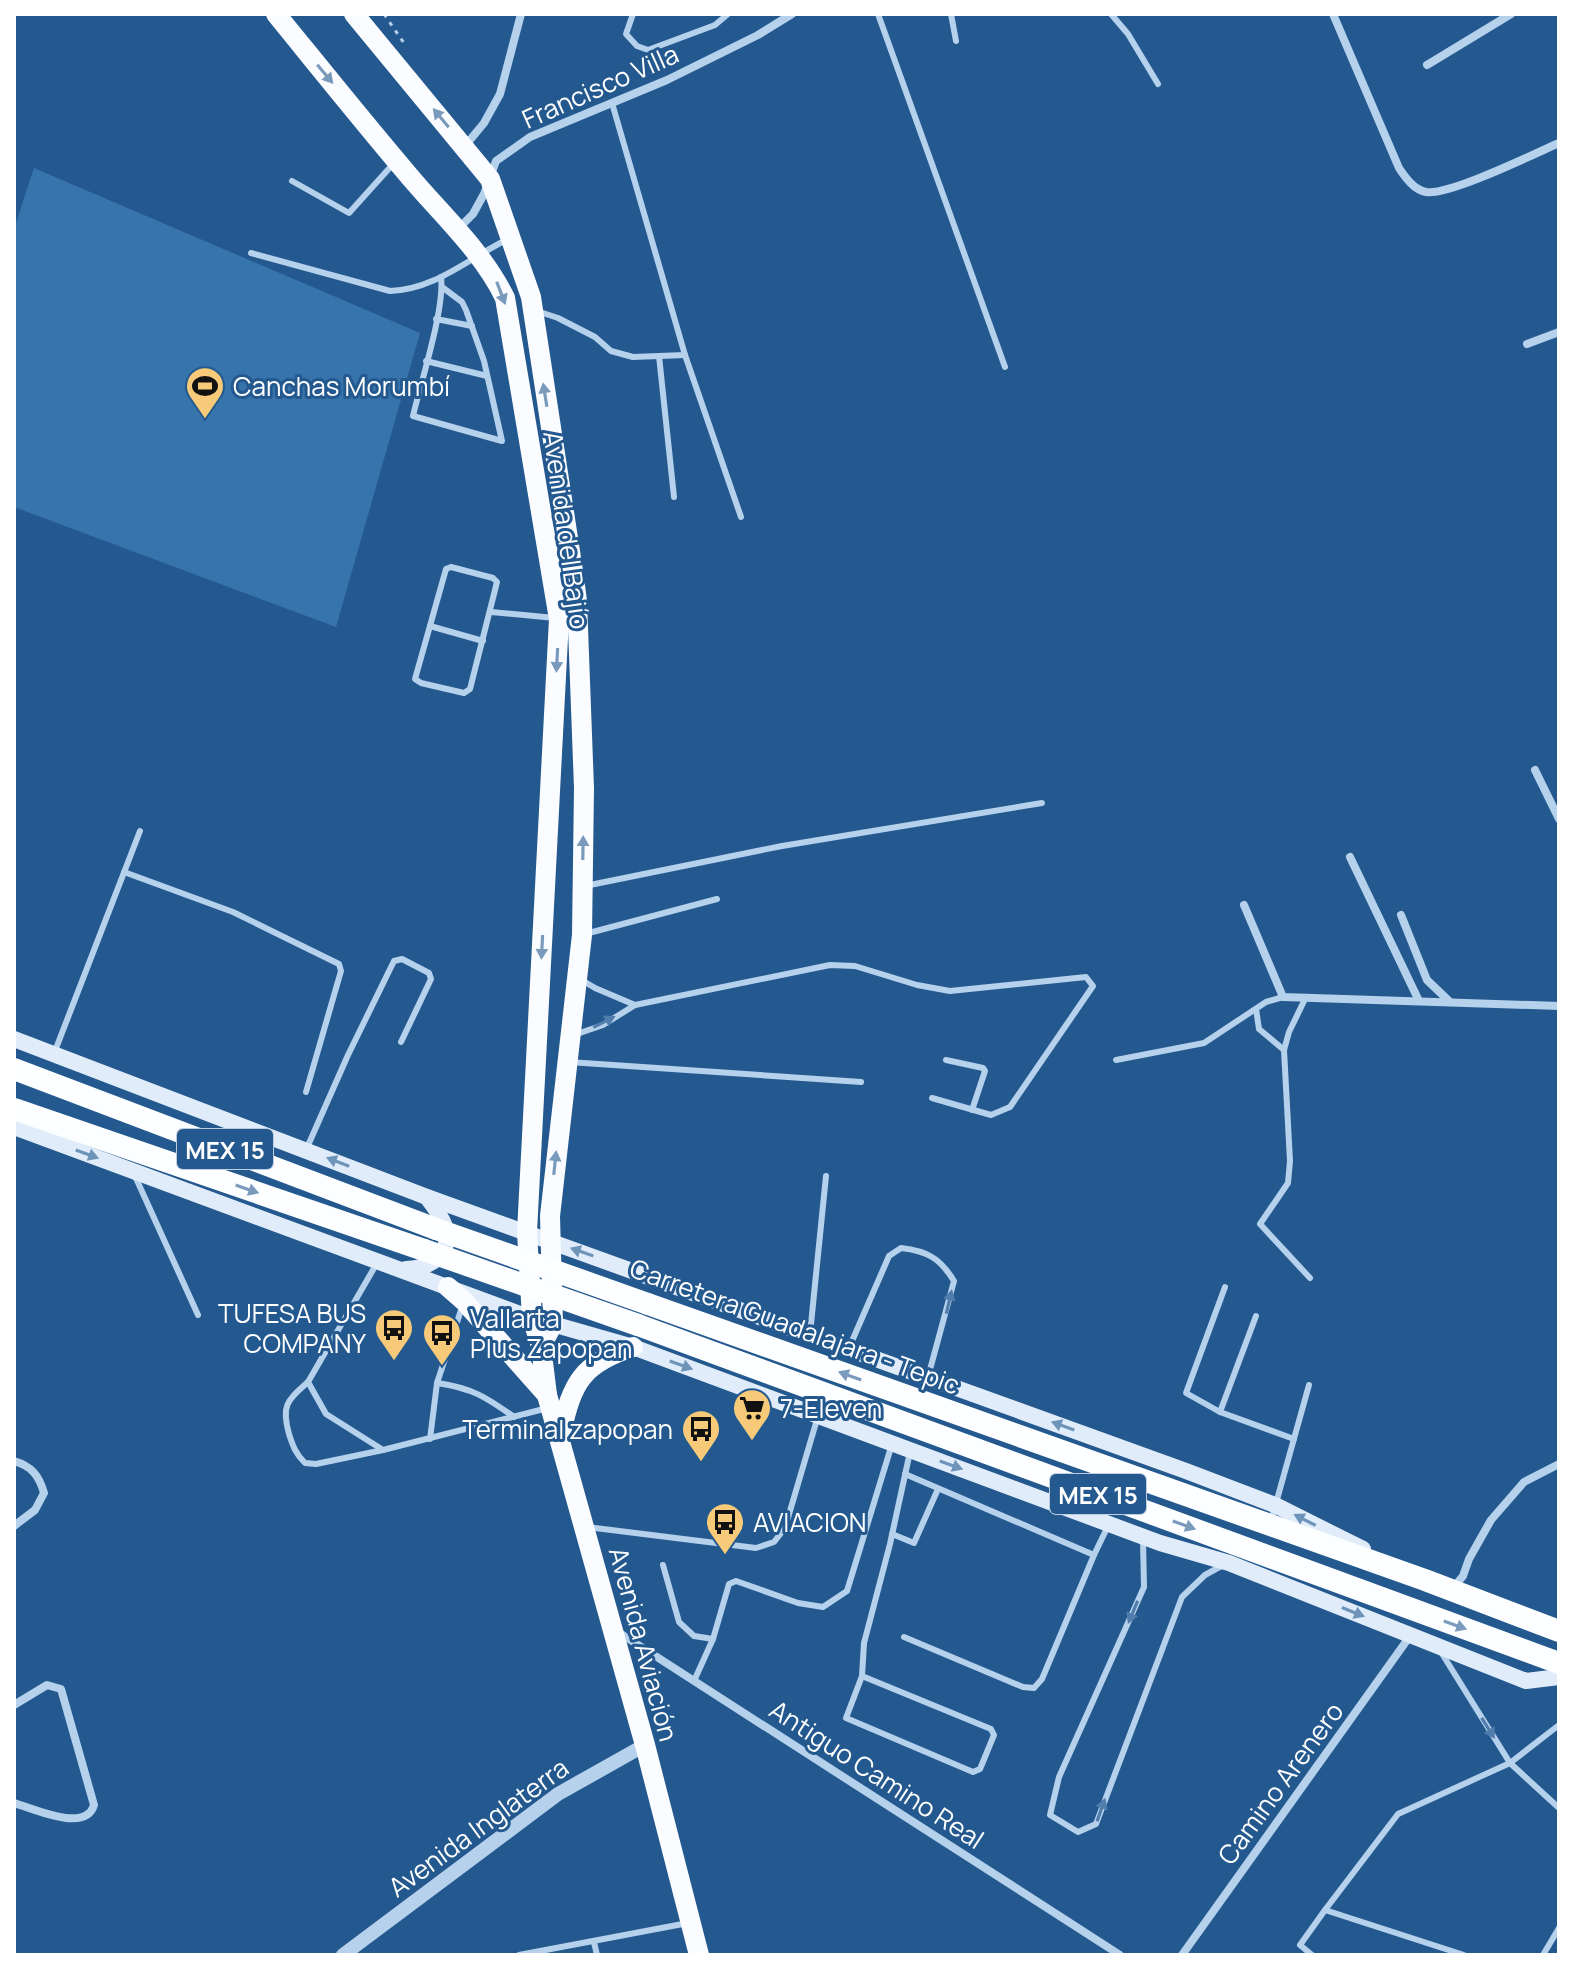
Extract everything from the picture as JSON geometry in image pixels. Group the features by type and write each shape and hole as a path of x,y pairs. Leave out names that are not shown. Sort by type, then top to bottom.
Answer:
{"highway":[{"name":"Carretera Guadalajara - Tepic","path":"14,1069 436,1229 1272,1515 1451,1591 1559,1631"},
{"name":"Carretera Guadalajara - Tepic","path":"14,1109 424,1250 635,1336 1559,1663"}],"main road":[{"name":"Avenida del Bajío","path":"276,14 397,161 458,229 495,277 505,298 559,619 527,1232"},
{"name":"Avenida del Bajío","path":"354,14 490,179 531,297 577,601 584,788 582,935 548,1240"},
{"path":"14,1039 427,1197 928,1377 1272,1515"},
{"path":"14,1127 456,1294 553,1324 635,1336 818,1416 1109,1524 1229,1563 1526,1681 1559,1677"},
{"path":"396,1269 423,1268 439,1258 444,1249 446,1228 427,1197"},
{"name":"Avenida Aviación","path":"527,1232 532,1318 541,1346 549,1401 645,1745 699,1955"},
{"path":"541,1346 553,1324 548,1240"},
{"path":"635,1336 624,1327 625,1310 630,1301 660,1279"},
{"path":"456,1294 549,1401"},
{"path":"560,1436 572,1391 591,1366 635,1336"}],"street":[{"path":"465,146 484,123 500,94 521,14"},
{"name":"Francisco Villa","path":"458,229 473,214 496,161 530,137 667,80 758,35 792,14"},
{"path":"1333,14 1399,168 1407,181 1425,192 1446,190 1559,143"},
{"path":"1427,65 1511,14"},
{"path":"1527,344 1559,332"},
{"path":"1535,770 1559,819"},
{"path":"1350,857 1419,1001"},
{"path":"1244,905 1283,997 1559,1006"},
{"path":"1401,915 1427,980 1451,1002"},
{"path":"14,1461 29,1467 40,1478 44,1493 35,1510 14,1526"},
{"path":"1451,1591 1463,1576 1491,1520 1524,1482 1559,1464"},
{"name":"Antiguo Camino Real","path":"611,1627 1120,1955"},
{"name":"Camino Arenero","path":"1182,1955 1411,1635"},
{"path":"14,1705 47,1685 61,1689 94,1805 88,1816 76,1820 14,1803"},
{"name":"Avenida Inglaterra","path":"343,1955 558,1794 645,1745"}],"lane":[{"path":"633,14 626,34 637,46 648,50 715,25 728,14"},
{"path":"878,14 1005,367"},
{"path":"951,14 956,41"},
{"path":"1111,14 1128,34 1158,84"},
{"path":"612,103 685,355 741,517"},
{"path":"292,181 349,213 397,161"},
{"path":"251,253 390,291 417,288 509,238"},
{"path":"441,277 436,319 413,416 502,441 472,326 462,302 442,287"},
{"path":"532,310 558,318 595,337 611,351 633,357 685,355"},
{"path":"436,319 472,326"},
{"path":"659,356 674,497"},
{"path":"426,361 487,376"},
{"path":"451,567 493,578 497,582 491,612 470,689 464,693 415,679 446,569 451,567"},
{"path":"491,612 559,619"},
{"path":"430,626 483,641"},
{"path":"583,886 782,846 1042,803"},
{"path":"54,1054 140,831"},
{"path":"124,872 233,912 339,964 341,971 306,1092"},
{"path":"582,935 717,899"},
{"path":"306,1150 394,961 402,959 429,973 431,979 401,1042"},
{"path":"572,1036 603,1025 635,1005 830,965 855,966 917,985 950,991 1086,977 1091,980 1093,986 1010,1107 1000,1114 991,1115 932,1098"},
{"path":"577,976 595,988 635,1005"},
{"path":"1116,1060 1204,1043 1266,1002 1283,997"},
{"path":"1306,997 1284,1050 1290,1161 1288,1183 1260,1224 1310,1278"},
{"path":"1256,1009 1259,1029 1284,1050"},
{"path":"946,1060 985,1071 972,1110"},
{"path":"566,1061 861,1082"},
{"path":"133,1171 198,1315"},
{"path":"810,1334 826,1176"},
{"path":"849,1348 889,1256 901,1248 920,1250 944,1265 954,1281 928,1377"},
{"path":"377,1262 308,1382 292,1396 284,1414 294,1452 305,1463 316,1464 430,1439 514,1417 549,1401"},
{"path":"1225,1287 1186,1393 1220,1412 1294,1439"},
{"path":"430,1439 437,1383 456,1294"},
{"path":"1220,1412 1256,1316"},
{"path":"308,1382 326,1414 383,1450"},
{"path":"437,1383 464,1387 482,1394 514,1417"},
{"path":"1272,1515 1309,1385"},
{"path":"584,1527 756,1548 774,1542 785,1528 818,1416"},
{"path":"694,1681 713,1639 729,1584 736,1581 798,1603 823,1607 847,1591 892,1444"},
{"path":"862,1676 991,1729 994,1735 980,1769 973,1772 849,1721 846,1714 862,1676 864,1643 910,1450"},
{"path":"905,1474 1094,1555"},
{"path":"892,1534 914,1543 938,1489"},
{"path":"904,1637 1023,1687 1034,1688 1042,1679 1109,1524"},
{"path":"1143,1536 1144,1587 1059,1777 1050,1815 1078,1832 1096,1824 1182,1597 1205,1575 1229,1563"},
{"path":"663,1565 679,1622 694,1636 713,1639"},
{"path":"1438,1646 1510,1763 1559,1808"},
{"path":"1312,1955 1300,1945 1398,1814 1510,1763 1559,1725"},
{"path":"1325,1910 1464,1955"},
{"path":"519,1955 691,1922"},
{"path":"1543,1955 1559,1928"},
{"path":"594,1942 597,1955"}],"shaded area":[{"name":"Canchas Morumbí","path":"34,168 420,333 336,627 14,507 14,229"}],"place":[{"name":"Canchas Morumbí","path":"205,420"},
{"name":"TUFESA BUS COMPANY","path":"394,1362"},
{"name":"Vallarta Plus Zapopan","path":"442,1367"},
{"name":"7-Eleven","path":"752,1442"},
{"name":"Terminal zapopan","path":"701,1463"},
{"name":"AVIACION","path":"725,1556"}]}
